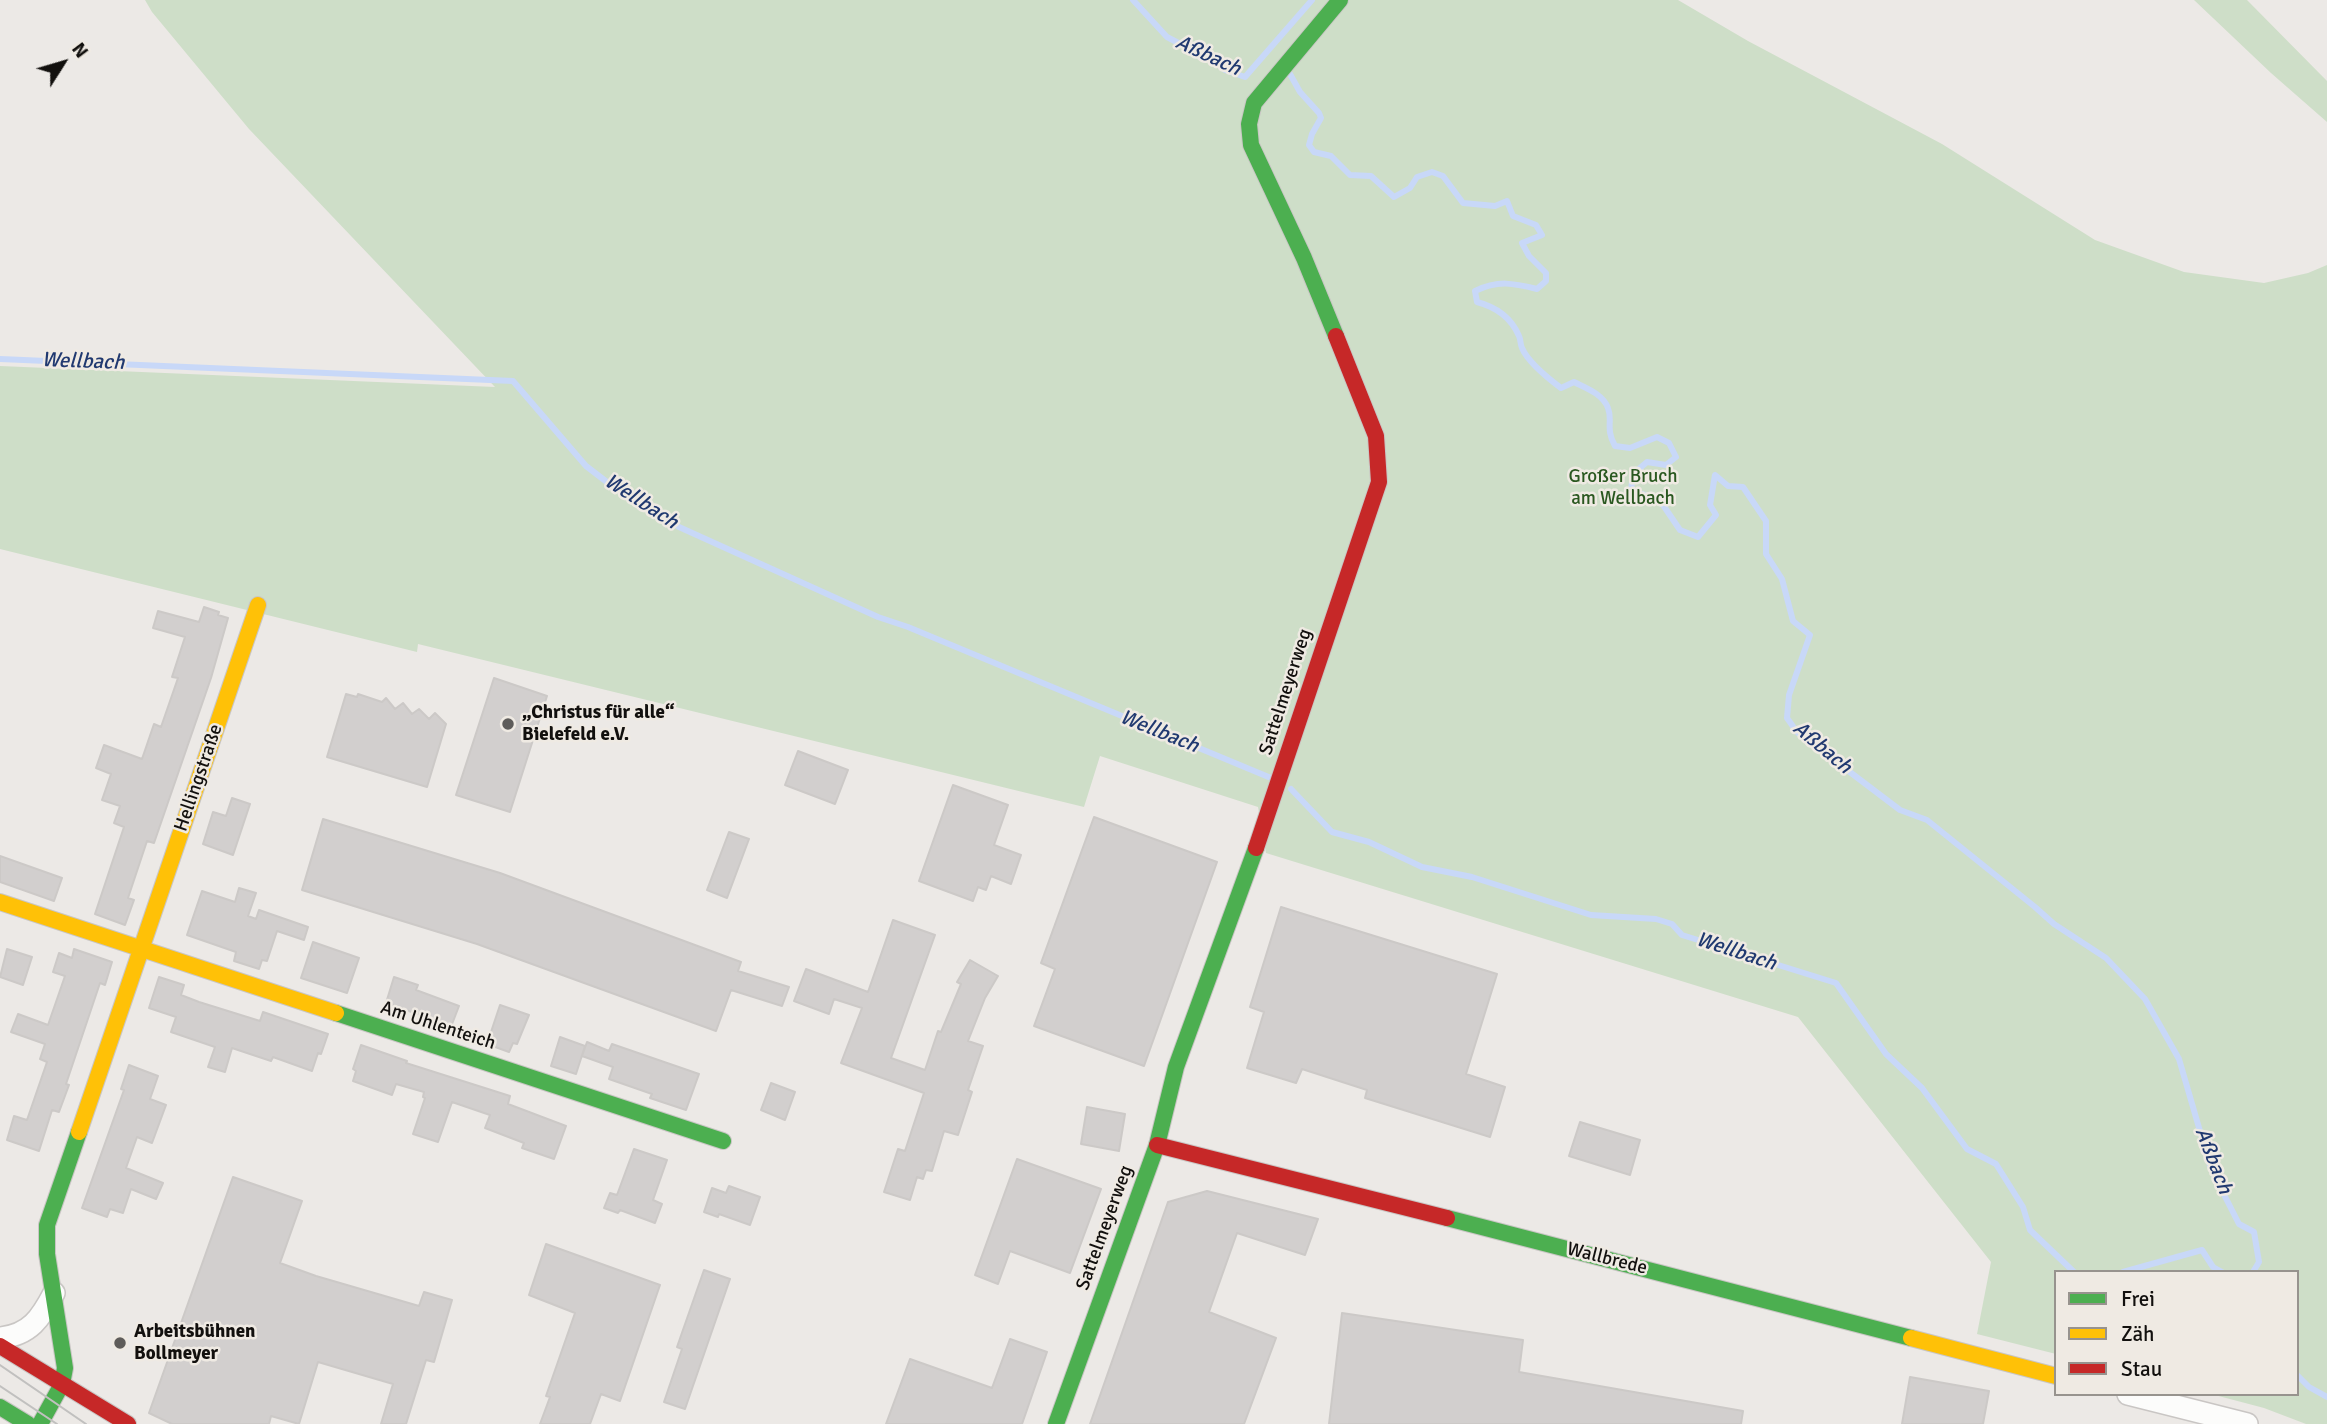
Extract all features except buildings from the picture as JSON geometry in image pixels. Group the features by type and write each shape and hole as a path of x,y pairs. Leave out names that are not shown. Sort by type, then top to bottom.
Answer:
{"street":[{"name":"Sattelmeyerweg","path":"1056,1424 1157,1145 1176,1067 1271,805 1379,482 1376,436 1304,258 1251,145 1249,124 1254,103 1340,0"},
{"name":"Hellingstraße","path":"62,1384 65,1368 47,1254 47,1225 258,605"},
{"path":"0,902 140,950"},
{"name":"Am Uhlenteich","path":"140,950 723,1141"},
{"name":"Wallbrede","path":"1157,1145 1688,1279 2054,1375"},
{"path":"0,1338 33,1326 54,1293"},
{"path":"0,1346 128,1424"},
{"path":"40,1424 62,1384"},
{"path":"2136,1396 2246,1424"},
{"path":"0,1408 28,1424"}],"green space":[{"name":"Großer Bruch am Wellbach","path":"145,0 1678,0 1748,41 1942,144 2095,240 2184,272 2264,283 2308,273 2327,265 2327,1424 2306,1424 2264,1408 2219,1396 2299,1396 2299,1270 2054,1270 2054,1353 1977,1334 1991,1262 1798,1017 1266,853 1258,807 1100,756 1084,807 418,644 417,652 0,549 0,366 495,387 249,129"},
{"path":"2194,0 2247,0 2327,81 2327,122 2271,73"}],"waterway":[{"name":"Aßbach","path":"1133,0 1167,37 1225,70 1245,77 1312,0"},
{"name":"Aßbach","path":"1290,74 1300,92 1321,118 1309,145 1314,152 1331,156 1350,175 1371,176 1394,197 1410,188 1417,177 1432,172 1443,176 1463,203 1495,206 1507,201 1513,216 1536,225 1542,235 1522,243 1529,256 1546,273 1546,281 1537,289 1520,285 1491,285 1475,291 1477,302 1497,310 1507,318 1516,329 1529,359 1561,388 1574,382 1594,392 1606,403 1610,434 1615,446 1630,448 1657,437 1669,443 1676,457 1666,465 1647,462 1633,474 1631,490 1663,505 1680,530 1698,537 1716,515 1710,505 1715,475 1728,486 1743,487 1766,521 1766,554 1782,579 1793,621 1810,635 1789,695 1787,718 1797,732 1900,810 1927,820 2054,924 2106,958 2145,999 2179,1059 2211,1169 2239,1224 2254,1232 2259,1262 2254,1270"},
{"name":"Wellbach","path":"0,359 513,381 586,466 616,489 679,527 878,617 908,627 1271,778"},
{"name":"Wellbach","path":"1291,789 1332,832 1369,842 1422,867 1472,877 1591,915 1656,919 1672,924 1682,935 1836,983 1886,1054 1922,1088 1967,1149 1996,1164 2023,1207 2030,1230 2072,1270"},
{"name":"Wellbach","path":"2130,1270 2202,1250 2213,1267 2218,1270"},
{"name":"Wellbach","path":"2299,1377 2309,1387 2327,1397"}],"tram line":[{"path":"0,1365 86,1424"},
{"path":"0,1386 57,1424"}],"traffic: fast":[{"path":"1336,336 1304,258 1251,145 1249,124 1254,103 1340,0"},
{"path":"1056,1424 1157,1145 1176,1067 1256,848"},
{"path":"336,1013 723,1141"},
{"path":"40,1424 62,1384 65,1368 47,1254 47,1225 79,1132"},
{"path":"1447,1218 1911,1338"},
{"path":"0,1407 28,1424"}],"traffic: slow":[{"path":"79,1132 258,605"},
{"path":"0,902 336,1013"},
{"path":"1911,1338 2054,1375"}],"traffic: jam":[{"path":"1256,848 1379,482 1376,436 1336,336"},
{"path":"1157,1145 1447,1218"},
{"path":"0,1346 128,1424"}],"place":[{"name":"„Christus für alle“ Bielefeld e.V.","path":"508,724"},
{"name":"Arbeitsbühnen Bollmeyer","path":"120,1343"}]}
